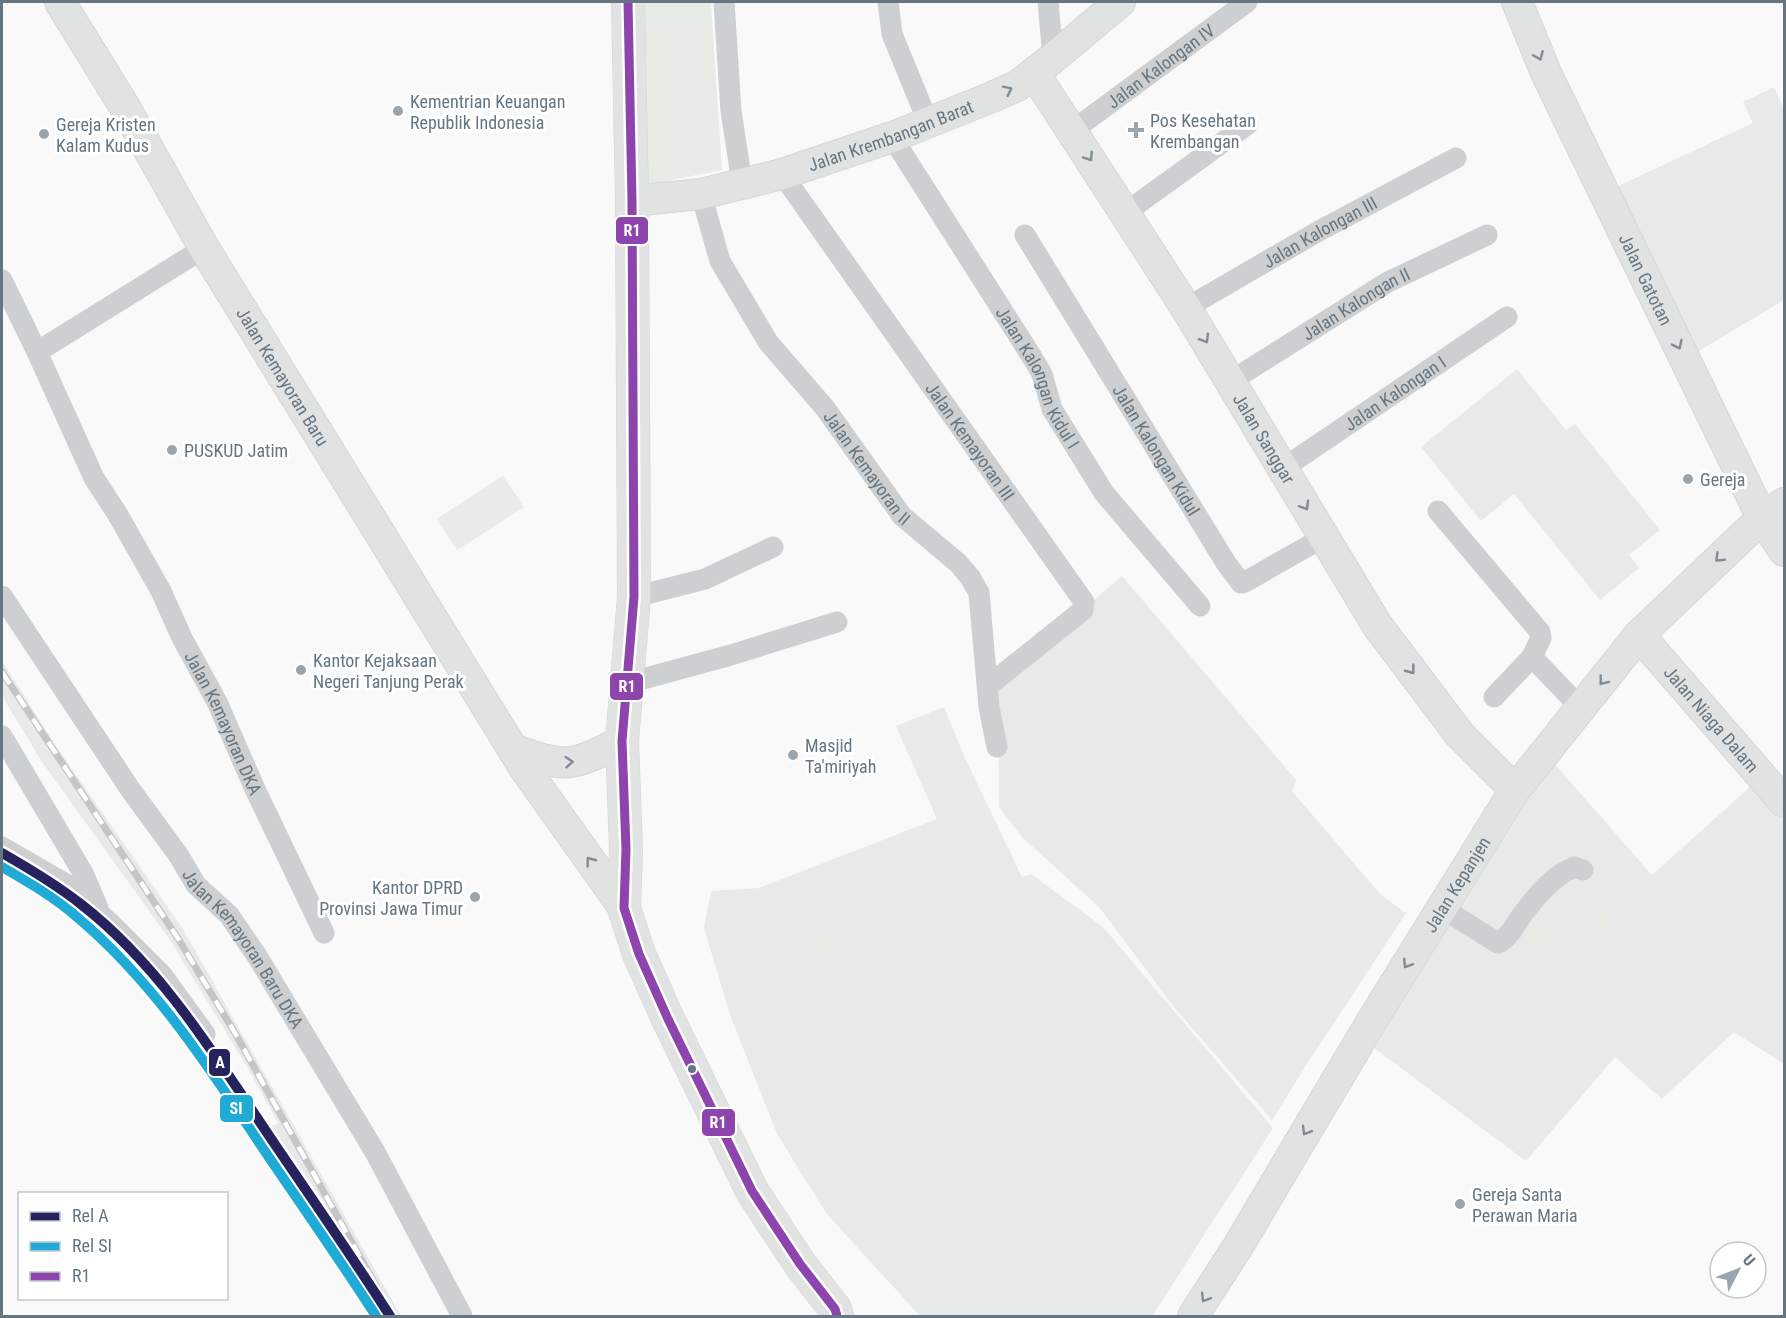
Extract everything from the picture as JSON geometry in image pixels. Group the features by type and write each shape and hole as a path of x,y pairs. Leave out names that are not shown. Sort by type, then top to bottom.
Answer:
{"main road":[{"path":"628,2 632,201 634,597 622,741 626,849 624,908 639,954 668,1019 752,1191 800,1264 842,1314"}],"street":[{"name":"Jalan Kemayoran Baru","path":"60,2 126,109 204,248 513,748 543,796 624,908"},
{"path":"724,2 730,111 742,183"},
{"path":"888,2 892,34 928,122"},
{"path":"1044,65 1048,2"},
{"name":"Jalan Krembangan Barat","path":"632,201 701,194 782,174 892,137 1017,86 1120,2"},
{"name":"Jalan Kalongan IV","path":"1072,131 1248,2"},
{"name":"Jalan Gatotan","path":"1517,2 1546,73 1773,511 1785,551"},
{"name":"Jalan Sanggar","path":"1044,65 1072,131 1186,308 1377,625 1460,735 1515,790"},
{"path":"1125,213 1248,124"},
{"name":"Jalan Kalongan Kidul I","path":"892,137 1032,357 1042,374 1052,409 1100,487 1200,606"},
{"name":"Jalan Kalongan III","path":"1186,308 1318,231 1456,159"},
{"name":"Jalan Kemayoran III","path":"782,174 1084,602 1083,610 988,686"},
{"name":"Jalan Kemayoran II","path":"701,194 720,261 768,342 825,408 902,516 958,563 970,577 979,593 989,707 997,747"},
{"name":"Jalan Kalongan Kidul","path":"1025,235 1238,580 1241,583 1245,582 1324,537"},
{"name":"Jalan Kalongan II","path":"1231,381 1388,282 1487,235"},
{"path":"37,352 204,248"},
{"name":"Jalan Kemayoran DKA","path":"2,280 94,478 161,591 217,702 255,789 324,933"},
{"name":"Jalan Kalongan I","path":"1282,469 1507,317"},
{"path":"1438,511 1540,632 1541,638 1532,657 1494,698"},
{"name":"Jalan Kepanjen","path":"1193,1317 1515,790 1639,635 1773,511"},
{"path":"634,597 705,579 773,547"},
{"name":"Jalan Kemayoran Baru DKA","path":"2,596 130,789 179,856 196,885 229,915 257,956 375,1152 462,1317"},
{"path":"628,683 731,655 837,622"},
{"name":"Jalan Niaga Dalam","path":"1639,635 1785,802"},
{"path":"1532,657 1581,708"},
{"path":"2,736 83,873 98,912"},
{"path":"513,748 556,763 573,763 587,759 622,741"},
{"path":"2,848 66,884 98,912 162,975 205,1034"},
{"path":"1442,908 1498,943 1504,941 1525,910 1562,872 1575,867 1583,870"}],"shaded area":[{"path":"644,2 711,2 722,170 647,185"},
{"path":"1774,87 1784,109 1784,300 1692,355 1614,188 1753,123 1743,102"},
{"path":"1784,172 1784,207 1755,221 1741,194"},
{"path":"1517,369 1566,430 1575,424 1660,530 1629,555 1639,568 1600,600 1514,494 1481,521 1421,447"},
{"path":"503,476 524,507 457,550 436,519"},
{"path":"1122,576 1296,780 1292,791 1381,895 1406,913 1272,1120 1174,1007 1099,907 1022,837 999,807 998,682"},
{"path":"2,661 56,746 183,929 401,1316 378,1316 174,1019 105,945 43,893 2,870 2,854 50,883 119,935 187,1014 267,1128 278,1123 246,1065 170,940 42,762 2,696"},
{"path":"944,707 965,758 1022,877 1031,874 1103,927 1273,1128 1152,1316 920,1316 826,1213 777,1134 730,1015 704,928 711,891 759,888 937,819 896,726"},
{"path":"1552,761 1652,875 1750,787 1784,822 1784,1064 1734,1032 1662,1099 1615,1057 1526,1161 1374,1048"},
{"path":"1581,886 1611,921 1553,972 1523,937"},
{"path":"868,918 886,960 808,994 790,951"},
{"path":"1002,1180 1082,1226 1060,1265 980,1219"}],"railway":[{"path":"2,672 179,940 235,1033 393,1316"}],"rail line":[{"name":"A","path":"2,853 82,905 111,930 164,987 211,1049 390,1316"},
{"name":"SI","path":"2,867 50,896 77,917 105,942 156,997 201,1057 376,1316"}],"transit line":[{"name":"R1","path":"628,2 632,201 634,597 622,741 626,849 624,908 639,954 668,1019 752,1191 800,1264 835,1309 837,1316"}],"place":[{"name":"Kementrian Keuangan Republik Indonesia","path":"398,111"},
{"name":"Pos Kesehatan Krembangan","path":"1136,130"},
{"name":"Gereja Kristen Kalam Kudus","path":"44,134"},
{"name":"PUSKUD Jatim","path":"172,450"},
{"name":"Gereja","path":"1688,479"},
{"name":"Kantor Kejaksaan Negeri Tanjung Perak","path":"301,670"},
{"name":"Masjid Ta'miriyah","path":"793,755"},
{"name":"Kantor DPRD Provinsi Jawa Timur","path":"475,897"},
{"name":"Gereja Santa Perawan Maria","path":"1460,1204"}]}
